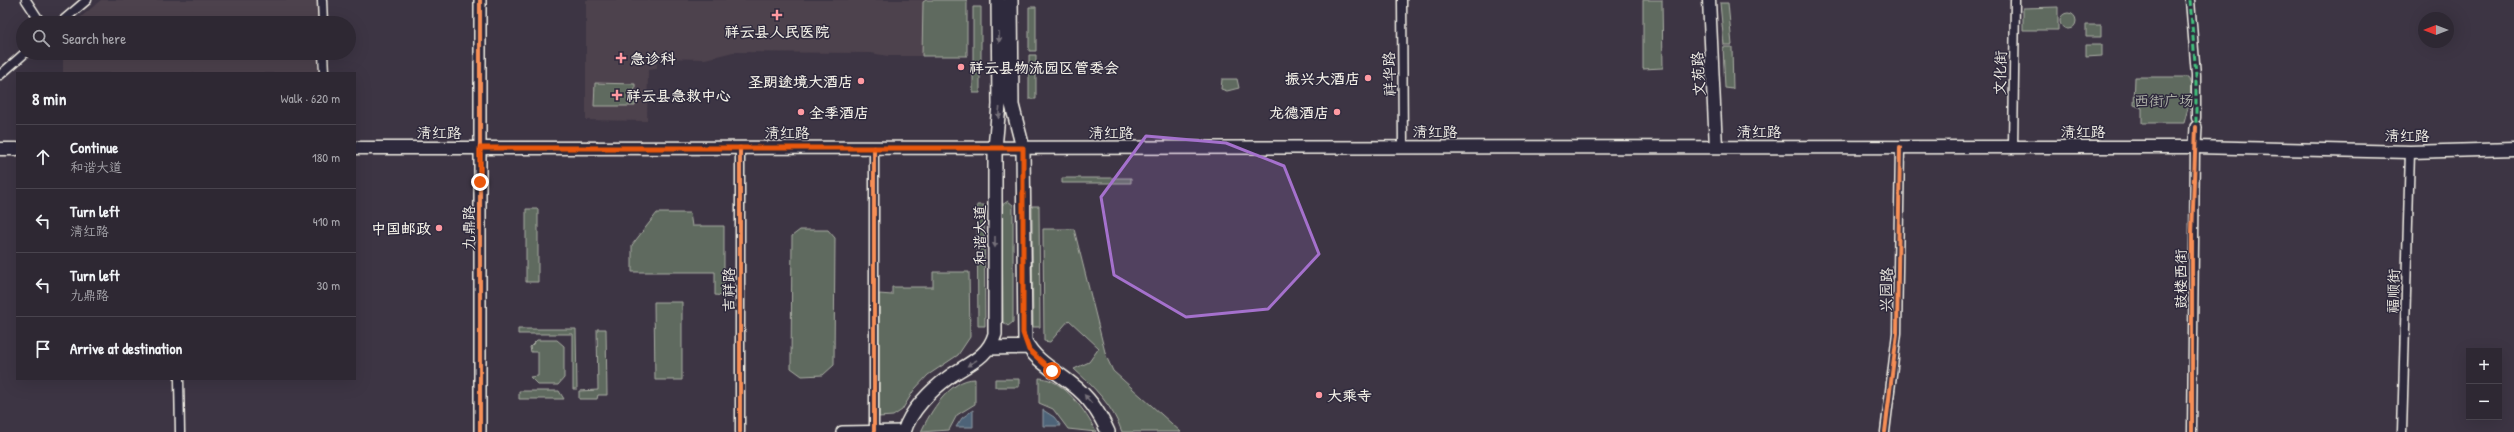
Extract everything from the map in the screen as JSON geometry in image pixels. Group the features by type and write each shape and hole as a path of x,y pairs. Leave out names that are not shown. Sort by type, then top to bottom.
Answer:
{"main road":[{"name":"和谐大道","path":"904,432 909,419 936,388 976,361 989,348 996,326 994,148 999,105 998,0"},
{"path":"1011,0 1012,105 1023,148 1023,333 1028,347 1043,364 1081,392 1103,420 1108,432"},
{"name":"文苑路","path":"1709,0 1716,147"},
{"name":"清红路","path":"356,148 2195,147 2410,152 2514,149"},
{"path":"0,149 16,149"},
{"path":"989,348 1028,347"}],"street":[{"path":"26,0 36,16"},
{"path":"68,16 87,0"},
{"path":"322,0 323,16"},
{"name":"九鼎路","path":"480,0 480,432"},
{"name":"祥华路","path":"1402,0 1403,147"},
{"name":"文化街","path":"2013,147 2015,0"},
{"name":"鼓楼西街","path":"2190,0 2196,75 2192,432"},
{"path":"0,75 17,60"},
{"path":"323,60 324,72"},
{"name":"兴园路","path":"1885,432 1897,333 1900,147"},
{"name":"吉祥路","path":"740,148 740,432"},
{"path":"874,148 874,432"},
{"name":"福顺街","path":"2402,432 2410,152"},
{"path":"179,380 180,432"},
{"path":"842,432 904,432"}],"highlighted area":[{"path":"1146,136 1226,143 1284,166 1319,254 1268,309 1186,317 1114,275 1101,197"}],"shaded area":[{"path":"101,0 318,0 319,16 82,16"},
{"name":"祥云县人民医院","path":"586,0 967,0 967,56 888,56 871,53 733,52 705,59 657,58 657,69 648,70 647,121 586,120"},
{"path":"63,60 319,60 320,72 63,72"}],"green space":[{"path":"926,0 967,0 967,56 922,56 923,2"},
{"path":"1643,0 1662,0 1663,68 1643,69"},
{"path":"1720,3 1728,3 1732,45 1724,45"},
{"path":"973,7 981,7 981,62 973,62"},
{"path":"1029,7 1036,7 1036,51 1029,51"},
{"path":"2058,7 2058,30 2023,30 2023,8"},
{"path":"2068,13 2074,15 2076,21 2074,27 2068,29 2062,27 2060,21 2062,15"},
{"path":"2086,25 2101,25 2101,37 2086,37"},
{"path":"2086,45 2102,45 2102,56 2086,57"},
{"path":"1723,47 1732,47 1733,89 1725,88"},
{"path":"1029,55 1036,55 1036,99 1029,99"},
{"path":"973,67 980,67 980,93 973,93"},
{"name":"西街广场","path":"2135,77 2188,77 2191,85 2191,104 2188,108 2184,123 2142,123 2142,108 2134,105"},
{"path":"1222,79 1237,79 1239,88 1227,91 1221,89"},
{"path":"595,83 635,84 635,106 594,106"},
{"path":"1062,178 1131,178 1131,183 1062,183"},
{"path":"1008,201 1013,205 1013,322 1008,326 1003,322 1002,205"},
{"path":"977,205 984,205 985,326 978,326"},
{"path":"1032,206 1039,206 1040,327 1033,327"},
{"path":"526,209 538,209 538,282 526,282"},
{"path":"657,213 690,213 692,226 724,226 724,296 715,295 715,272 632,272 632,245"},
{"path":"1043,229 1074,229 1106,356 1113,371 1181,432 1122,432 1108,405 1089,383 1074,369 1089,362 1099,348 1069,320 1050,342 1044,341"},
{"path":"800,230 828,230 835,238 834,365 823,375 802,376 791,368 792,236"},
{"path":"933,272 969,272 970,337 958,355 928,375 914,390 902,410 893,416 879,417 879,294 892,295 892,287 933,287"},
{"path":"654,302 682,302 682,380 655,380"},
{"path":"518,329 576,329 577,389 573,389 573,334 518,334"},
{"path":"597,329 606,329 607,395 598,395 597,399 579,399 579,391 598,390"},
{"path":"537,340 557,340 564,346 564,378 558,385 538,385 530,377 538,376 538,352 531,352 530,347"},
{"path":"1039,378 1057,384 1065,390 1087,416 1096,432 1068,429 1053,409 1039,403"},
{"path":"975,379 975,404 957,415 949,430 921,432 935,406 949,390 966,380"},
{"path":"995,379 1019,379 1019,387 995,387"},
{"path":"519,391 559,391 564,399 519,399"}],"water":[{"path":"973,410 973,427 956,427 962,418"},
{"path":"1043,410 1054,417 1061,426 1043,426"}],"marked path":[{"path":"2190,0 2196,75 2196,127"}],"cycle path":[{"path":"480,0 480,432"},
{"path":"2192,432 2192,234 2196,127"},
{"path":"1885,432 1897,333 1900,147"},
{"path":"740,148 740,432"},
{"path":"874,148 874,431"}],"place":[{"name":"祥云县人民医院","path":"777,15"},
{"name":"急诊科","path":"621,58"},
{"name":"祥云县物流园区管委会","path":"961,67"},
{"name":"振兴大酒店","path":"1368,78"},
{"name":"圣朗途境大酒店","path":"861,81"},
{"name":"祥云县急救中心","path":"617,95"},
{"name":"全季酒店","path":"801,112"},
{"name":"龙德酒店","path":"1337,112"},
{"name":"中国邮政","path":"439,228"},
{"name":"大乘寺","path":"1319,395"}],"route":[{"path":"480,182 480,148 1023,148 1023,333 1029,350 1052,371"}]}
